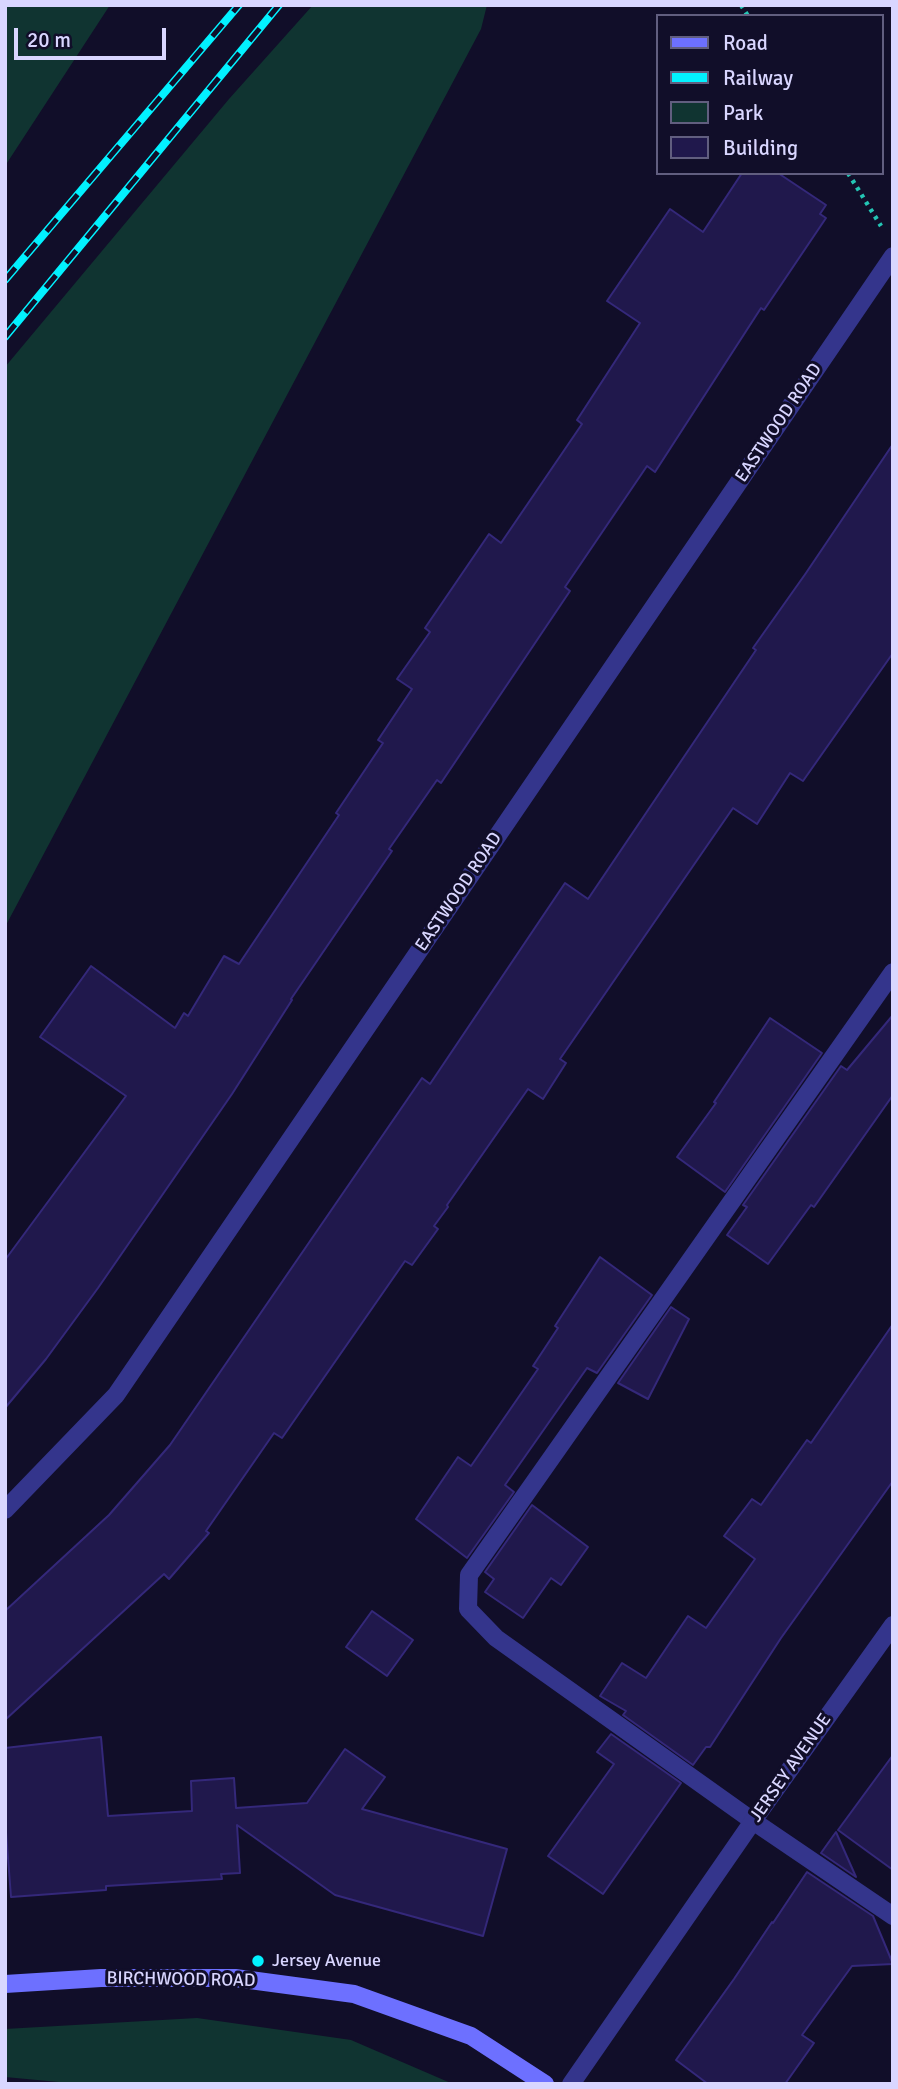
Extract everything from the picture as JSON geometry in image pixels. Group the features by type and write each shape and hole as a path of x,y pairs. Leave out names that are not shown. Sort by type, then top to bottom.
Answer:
{"street":[{"name":"EASTWOOD ROAD","path":"5,1510 116,1395 893,256"},
{"path":"893,972 469,1575 468,1609 496,1638 753,1821 893,1916"},
{"name":"JERSEY AVENUE","path":"571,2084 893,1625"},
{"name":"BIRCHWOOD ROAD","path":"5,1984 101,1978 235,1978 354,1994 471,2036 545,2084"}],"path":[{"path":"849,175 885,232"}],"green space":[{"path":"5,5 110,5 5,166"},
{"path":"313,5 487,5 481,29 5,927 5,367 229,99"},
{"path":"197,2018 351,2040 453,2084 80,2084 5,2077 5,2029"}],"building":[{"path":"741,175 781,175 826,205 820,214 826,218 764,310 761,308 655,472 647,466 565,587 570,591 441,783 437,780 389,849 392,851 291,999 232,1094 98,1288 46,1359 5,1408 5,1260 126,1096 40,1037 91,966 175,1028 184,1013 188,1016 224,956 239,964 339,815 336,813 383,743 378,740 412,689 397,679 430,632 425,628 489,534 501,543 582,424 577,420 640,323 607,301 670,209 703,232"},
{"path":"893,444 893,653 803,781 790,773 757,824 733,808 560,1059 566,1063 543,1099 528,1089 447,1205 434,1226 438,1229 412,1265 405,1261 282,1438 274,1433 206,1531 209,1533 169,1579 164,1574 5,1720 5,1611 109,1515 170,1445 422,1078 430,1084 565,883 588,899 756,650 753,648"},
{"path":"893,1015 893,1095 814,1207 811,1205 768,1264 727,1235 747,1207 743,1205 841,1066 847,1070"},
{"path":"770,1018 822,1053 725,1192 677,1157 716,1103 714,1102"},
{"path":"600,1257 652,1295 597,1373 587,1368 505,1485 514,1492 467,1558 416,1519 458,1457 471,1466 538,1369 533,1366 558,1328 555,1326"},
{"path":"671,1307 689,1319 648,1399 618,1383"},
{"path":"893,1324 893,1481 781,1638 710,1747 706,1747 693,1765 623,1715 626,1711 600,1696 622,1663 646,1678 688,1616 706,1628 755,1559 724,1536 752,1499 761,1505 807,1440 811,1443"},
{"path":"532,1505 588,1547 561,1585 551,1578 523,1618 485,1592 494,1579 485,1572"},
{"path":"372,1611 413,1640 387,1676 346,1647"},
{"path":"611,1734 681,1783 603,1894 548,1856 614,1764 597,1752"},
{"path":"101,1737 108,1816 192,1811 191,1781 234,1778 236,1808 307,1803 345,1749 385,1777 362,1809 507,1849 483,1936 335,1895 237,1825 240,1873 221,1874 222,1879 106,1886 106,1890 11,1897 5,1819 5,1748"},
{"path":"893,1755 893,1870 838,1830"},
{"path":"836,1832 856,1877 821,1853"},
{"path":"807,1872 873,1916 893,1964 852,1966 802,2035 814,2043 785,2084 708,2084 676,2060"}],"railway":[{"path":"5,280 239,5"},
{"path":"5,337 279,5"}],"place":[{"name":"Jersey Avenue","path":"258,1961"}]}
